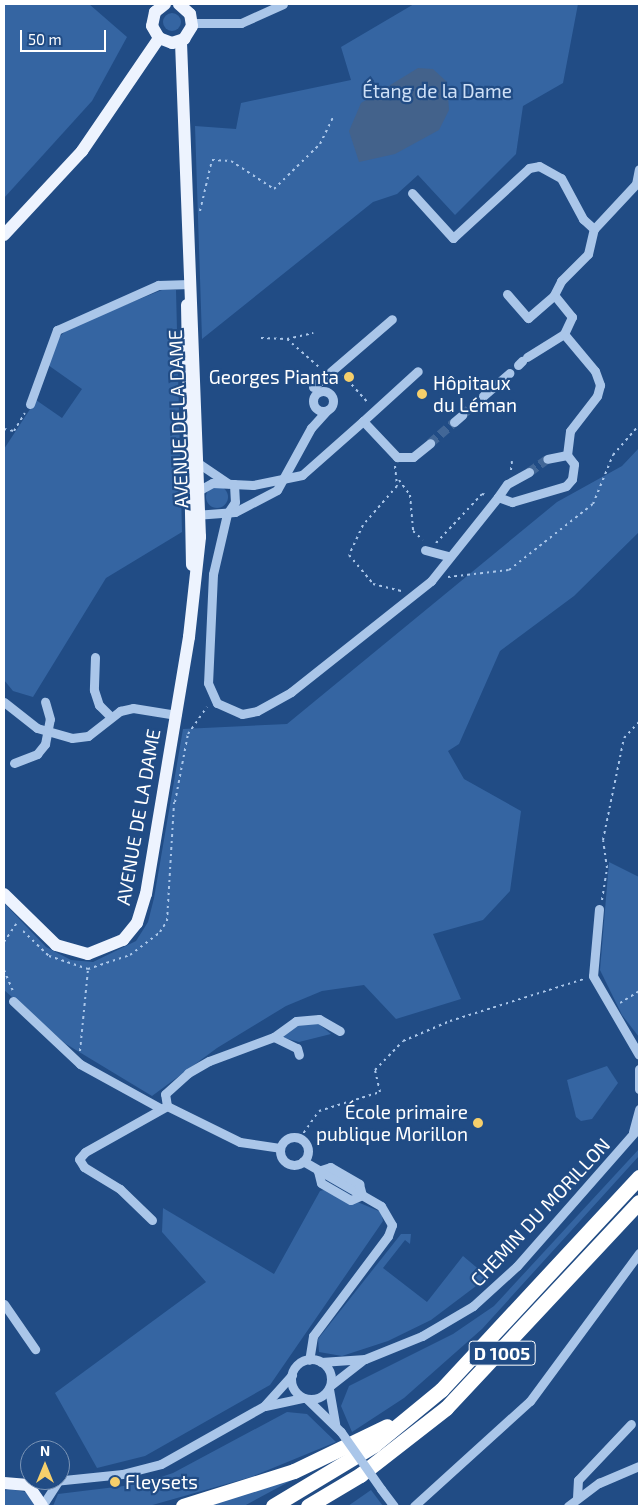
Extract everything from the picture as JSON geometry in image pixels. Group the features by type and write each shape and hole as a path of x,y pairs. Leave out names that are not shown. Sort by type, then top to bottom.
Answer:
{"highway":[{"name":"D 1005","path":"273,1506 337,1470 417,1411 490,1341 639,1177"},
{"name":"D 1005","path":"308,1506 360,1475 417,1433 480,1376 639,1202"},
{"path":"184,1506 294,1471 417,1411"},
{"path":"326,1506 360,1475"}],"main road":[{"path":"159,38 152,20 165,4"},
{"path":"159,38 181,41 192,23 184,5"},
{"path":"4,235 82,151 159,38"},
{"name":"AVENUE DE LA DAME","path":"181,41 198,462 194,494"},
{"name":"AVENUE DE LA DAME","path":"4,894 52,942 71,952 106,950 130,934 146,894 176,715 194,582 195,515 184,329 190,284"},
{"path":"4,1483 20,1484"},
{"path":"33,1490 42,1506"}],"street":[{"path":"192,23 241,23 283,4"},
{"path":"412,193 453,238 529,168 539,166 561,178 583,219 594,229"},
{"path":"507,294 528,318 554,295 588,254 594,229 636,184 639,169"},
{"path":"30,404 57,330 158,285 190,284"},
{"path":"522,361 564,334 572,317 554,295"},
{"path":"313,387 392,319"},
{"path":"498,497 512,502 566,486 574,471 566,455 570,431 597,396 600,385 596,371 564,334"},
{"path":"194,494 231,483 263,484 287,475 302,475 418,372"},
{"path":"482,396 509,373"},
{"path":"195,515 227,514 277,490 287,475 309,431 333,402 329,393 319,392 314,401 309,431"},
{"path":"314,401 317,408 327,410"},
{"path":"454,422 462,415"},
{"path":"362,421 397,457 413,457 430,443"},
{"path":"547,459 566,455"},
{"path":"198,462 231,483 235,502 227,514 210,611 208,683 214,699 235,713 261,709 296,688 416,594 431,581 448,556 507,484 529,472"},
{"path":"426,550 448,556"},
{"path":"95,658 94,690 99,705 111,717"},
{"path":"4,702 49,733 88,736 111,717 133,708 176,715"},
{"path":"14,763 37,754 49,733 45,702"},
{"path":"599,909 593,976 639,1054"},
{"path":"13,1001 80,1064 163,1107 240,1142 280,1148"},
{"path":"163,1107 165,1094 188,1073 209,1061 274,1037 304,1019 319,1019 340,1031"},
{"path":"274,1037 297,1048 299,1055"},
{"path":"639,1069 639,1089"},
{"path":"152,1220 120,1189 84,1167 79,1159 92,1147 163,1107"},
{"name":"CHEMIN DU MORILLON","path":"630,1139 639,1109"},
{"name":"CHEMIN DU MORILLON","path":"330,1387 366,1359 429,1333 488,1294 639,1127"},
{"path":"280,1148 285,1139 300,1138 308,1150 304,1161"},
{"path":"264,1406 292,1375 309,1360 313,1336 391,1231 386,1209 318,1171 304,1161 287,1163 280,1148"},
{"path":"414,1506 530,1401 639,1253"},
{"path":"4,1304 35,1350"},
{"name":"CHEMIN DU MORILLON","path":"321,1362 366,1359"},
{"path":"309,1360 321,1362 330,1372 335,1424"},
{"path":"292,1375 294,1390 335,1424 394,1506"},
{"path":"70,1479 148,1468 264,1406 305,1398 318,1398 330,1387"},
{"path":"577,1498 578,1480 631,1424"},
{"path":"568,1506 577,1498 639,1466"},
{"path":"42,1506 52,1490"}],"path":[{"path":"188,215 204,207 212,160 231,161 274,189 320,144 333,118"},
{"path":"261,338 287,339 313,334"},
{"path":"287,339 320,368"},
{"path":"336,367 365,400"},
{"path":"4,429 14,431 30,404"},
{"path":"431,581 509,570 592,504 613,455 639,425"},
{"path":"397,457 392,470 410,494 413,531 435,545 482,494 498,497"},
{"path":"348,560 351,557 363,525 399,480"},
{"path":"351,557 373,584 416,594"},
{"path":"369,587 373,584"},
{"path":"175,802 188,734 214,699"},
{"path":"599,909 607,868 603,840 616,775 624,738 638,723"},
{"path":"4,942 16,924"},
{"path":"4,970 13,1001"},
{"path":"300,1138 319,1111 380,1092 375,1070 403,1041 499,1004 593,976"},
{"path":"611,1009 639,991"}],"green space":[{"path":"4,4 89,4 127,37 92,101 4,198"},
{"name":"Étang de la Dame","path":"414,4 578,4 563,83 523,106 516,154 455,215 418,175 397,194 373,202 202,339 195,126 236,129 241,103 351,80 341,47"},
{"path":"172,13 178,16 181,22 178,28 172,31 166,28 163,22 166,16"},
{"path":"162,290 176,290 182,532 106,578 33,697 13,691 4,680 4,449 36,400 62,418 82,389 48,365 56,341 68,328"},
{"path":"639,448 639,532 574,596 500,651 459,744 448,751 464,779 521,811 510,891 483,920 433,934 461,999 396,1019 364,985 322,991 286,1006 217,1048 152,1096 66,1044 4,990 4,903 46,947 71,960 93,962 136,941 148,922 154,898 183,729 287,724 557,502 622,466"},
{"path":"217,486 227,493 228,497 221,507 217,508 207,501 206,497 213,487"},
{"path":"609,862 639,877 639,1037 622,1015 600,970"},
{"path":"315,1021 331,1034 299,1042 281,1037 289,1027"},
{"path":"607,1066 618,1083 592,1119 581,1121 576,1117 567,1080"},
{"path":"639,1149 639,1156 482,1329 404,1398 352,1432 341,1406 349,1386 453,1334 494,1306"},
{"path":"327,1189 381,1212 383,1221 270,1385 145,1456 97,1468 55,1393 206,1282 162,1232 163,1208 274,1274 320,1191"},
{"path":"401,1234 411,1234 410,1244 405,1240 383,1268 427,1302 463,1256 488,1277 431,1320 388,1341 342,1356 319,1352 318,1339"},
{"path":"287,1412 307,1414 336,1442 251,1477 149,1506 53,1506 58,1494 140,1484 173,1473"},
{"path":"309,1471 244,1506 205,1506 269,1487"},
{"path":"9,1489 26,1492 35,1506 4,1506 4,1491"},
{"path":"371,1490 383,1506 348,1506"}],"shaded area":[{"name":"Étang de la Dame","path":"418,68 433,69 447,82 449,110 439,130 395,154 359,162 349,131 361,103"}],"tunnel":[{"path":"462,415 483,396"},
{"path":"430,443 454,422"},
{"path":"529,472 547,459"}],"place":[{"name":"Georges Pianta","path":"349,377"},
{"name":"Hôpitaux du Léman","path":"422,394"},
{"name":"École primaire publique Morillon","path":"478,1123"},
{"name":"Fleysets","path":"115,1482"}]}
